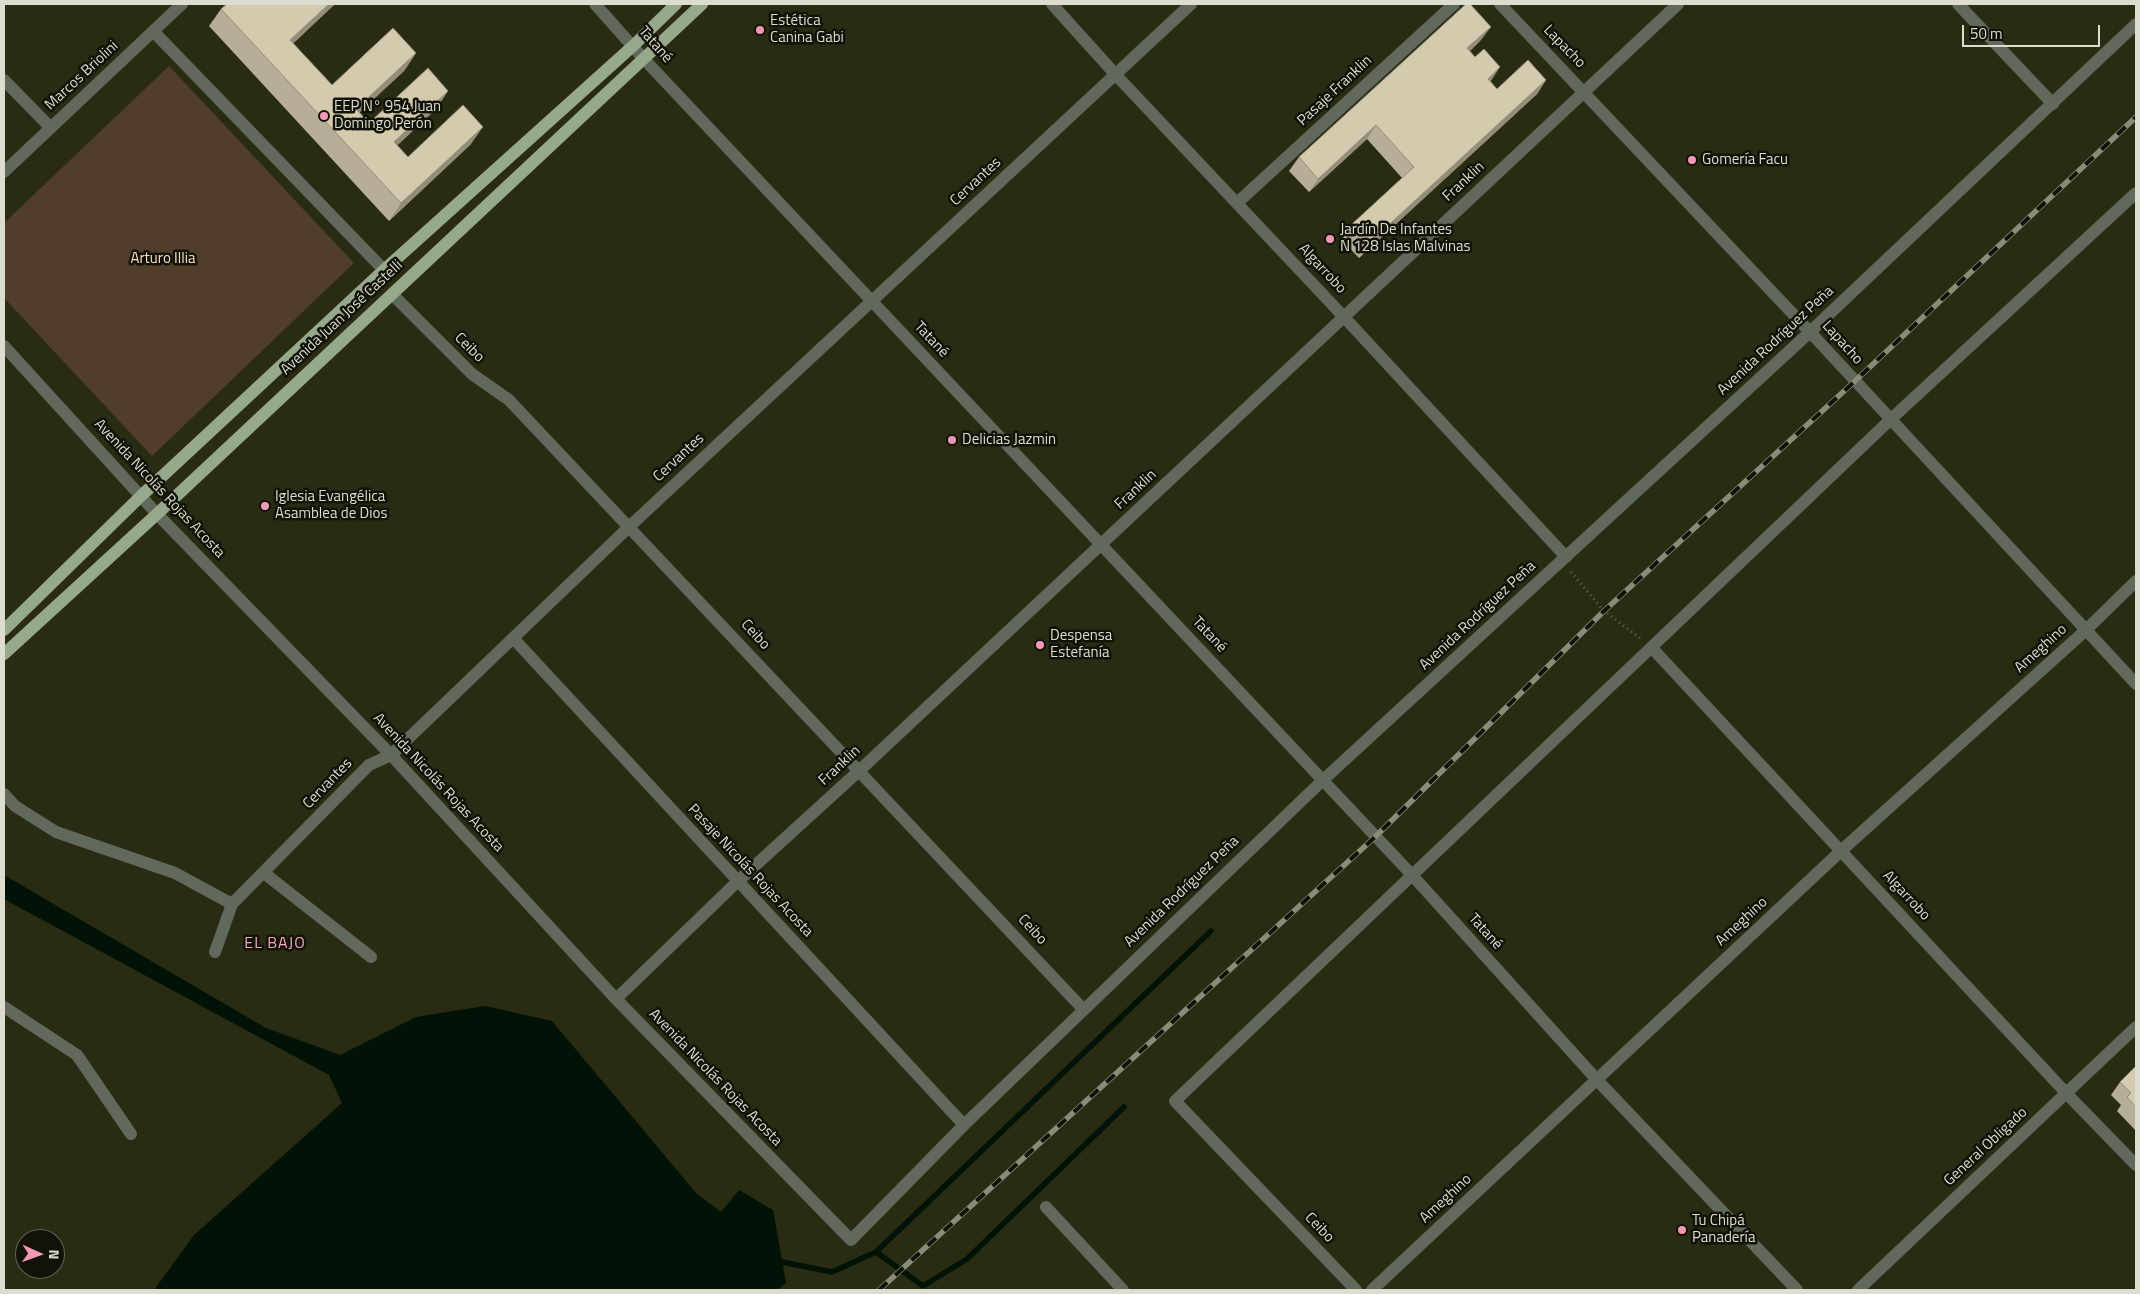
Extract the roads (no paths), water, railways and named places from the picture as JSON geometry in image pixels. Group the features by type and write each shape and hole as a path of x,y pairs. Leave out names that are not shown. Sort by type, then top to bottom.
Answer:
{"main road":[{"name":"Avenida Juan José Castelli","path":"4,630 141,496 384,270 634,45 676,4"},
{"name":"Avenida Juan José Castelli","path":"4,654 157,514 702,4"}],"street":[{"name":"Marcos Briolini","path":"4,172 182,4"},
{"name":"Tatané","path":"595,4 634,45 643,58 1412,875 1598,1081 1797,1290"},
{"name":"Algarrobo","path":"1052,4 1115,74 1344,316 1566,557"},
{"name":"Cervantes","path":"214,952 232,904 369,765 391,755 630,526 1191,4"},
{"name":"Pasaje Franklin","path":"1237,203 1454,4"},
{"name":"Lapacho","path":"1500,4 1810,332 2136,684"},
{"name":"Franklin","path":"616,999 738,882 1678,4"},
{"path":"1958,4 2053,104"},
{"name":"Avenida Rodríguez Peña","path":"851,1240 964,1125 1083,1009 1322,781 1810,332 2136,24"},
{"path":"153,31 384,270"},
{"path":"4,80 51,128"},
{"path":"1412,875 1890,420 2136,195"},
{"name":"Ceibo","path":"392,294 472,374 509,400 860,770 1083,1009"},
{"name":"Avenida Nicolás Rojas Acosta","path":"4,346 157,514 391,755 616,999 851,1240"},
{"name":"Ameghino","path":"1372,1290 1598,1081 1842,850 2086,630 2136,581"},
{"name":"Pasaje Nicolás Rojas Acosta","path":"513,638 964,1125"},
{"name":"Algarrobo","path":"1652,648 2067,1094 2136,1165"},
{"path":"4,794 15,806 56,832 175,873 232,904"},
{"path":"264,873 371,958"},
{"name":"Ceibo","path":"1356,1290 1175,1101 1412,875"},
{"path":"4,1007 77,1055 131,1134"},
{"name":"General Obligado","path":"1858,1290 2136,1028"},
{"path":"1046,1207 1123,1290"}],"waterway":[{"path":"782,1262 832,1272 876,1252 1211,931"},
{"path":"876,1252 923,1286 967,1259 1124,1107"}],"railway":[{"path":"879,1290 1375,837 1604,611 1855,381 2136,117"}],"place":[{"name":"Estética Canina Gabi","path":"760,30"},
{"name":"EEP N° 954 Juan Domingo Perón","path":"324,116"},
{"name":"Gomería Facu","path":"1692,160"},
{"name":"Jardín De Infantes N 128 Islas Malvinas","path":"1330,239"},
{"name":"Delicias Jazmin","path":"952,440"},
{"name":"Iglesia Evangélica Asamblea de Dios","path":"265,506"},
{"name":"Despensa Estefanía","path":"1040,645"},
{"name":"Tu Chipá Panadería","path":"1682,1230"}],"district":[{"name":"EL BAJO","path":"275,944"}],"park label":[{"name":"Arturo Illia","path":"163,259"}]}
